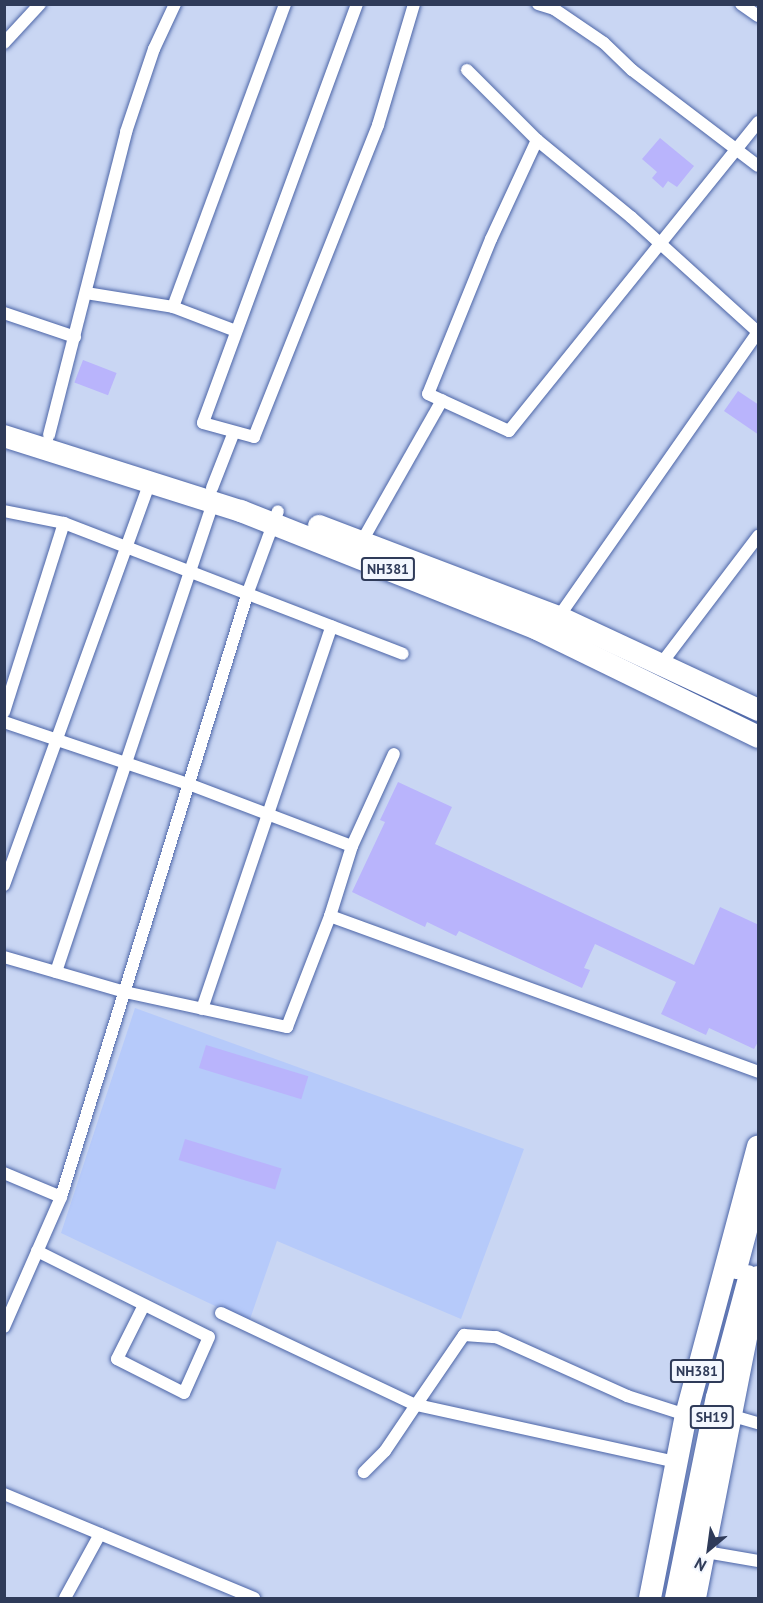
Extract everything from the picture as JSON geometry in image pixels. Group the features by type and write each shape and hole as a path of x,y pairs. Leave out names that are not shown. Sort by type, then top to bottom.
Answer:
{"highway":[{"name":"NH381","path":"4,421 49,435 275,517 552,626 661,664 759,710"},
{"name":"NH381","path":"4,436 150,481 212,495"},
{"name":"NH381","path":"275,517 362,541 552,626 759,737"},
{"name":"NH381","path":"650,1599 686,1415 759,1146"},
{"name":"NH381","path":"695,1599 759,1277"}],"main road":[{"name":"SH19","path":"659,1599 699,1409 759,1189"},
{"name":"SH19","path":"675,1599 716,1397 759,1237"}],"street":[{"path":"4,43 40,4"},
{"path":"49,435 126,132 154,49 175,4"},
{"path":"173,307 285,4"},
{"path":"357,4 203,423 254,437 378,125 414,4"},
{"path":"538,4 554,9 604,44 632,70 759,166"},
{"path":"741,4 759,16"},
{"path":"467,70 537,140 660,244 758,332 552,626"},
{"path":"537,140 491,239 428,394 509,431 759,122"},
{"path":"86,293 173,307 236,331"},
{"path":"4,313 75,337"},
{"path":"362,541 442,400"},
{"path":"56,972 234,432"},
{"path":"4,885 150,481"},
{"path":"5,513 64,523 127,549 189,569 403,654"},
{"path":"4,1327 61,1197 191,784 248,592 275,517"},
{"path":"4,712 64,523"},
{"path":"661,664 759,536"},
{"path":"202,1009 266,813 332,626"},
{"path":"4,723 191,784 352,846"},
{"path":"4,957 125,992 287,1027 330,916 352,846 394,754"},
{"path":"330,916 759,1072"},
{"path":"4,1173 61,1197"},
{"path":"37,1251 209,1336 184,1393 117,1359 144,1305"},
{"path":"221,1313 416,1405 676,1462"},
{"path":"364,1472 386,1451 464,1335 496,1337 627,1396 686,1415"},
{"path":"733,1416 759,1423"},
{"path":"4,1494 254,1599"},
{"path":"64,1599 100,1534"},
{"path":"706,1552 759,1561"}],"shaded area":[{"path":"135,1008 524,1149 461,1319 277,1241 249,1322 61,1233"}],"building":[{"path":"660,138 694,166 677,187 668,181 663,188 652,178 657,172 642,159"},
{"path":"83,360 117,373 108,395 74,382"},
{"path":"738,391 759,405 759,435 724,411"},
{"path":"398,782 452,807 435,844 694,965 720,907 759,925 759,1040 754,1049 709,1028 706,1035 661,1014 676,982 595,944 584,968 590,970 582,988 459,931 456,936 427,922 425,927 352,892 385,822 380,820"},
{"path":"206,1045 308,1076 301,1099 199,1068"},
{"path":"185,1139 282,1169 275,1190 179,1160"}]}
